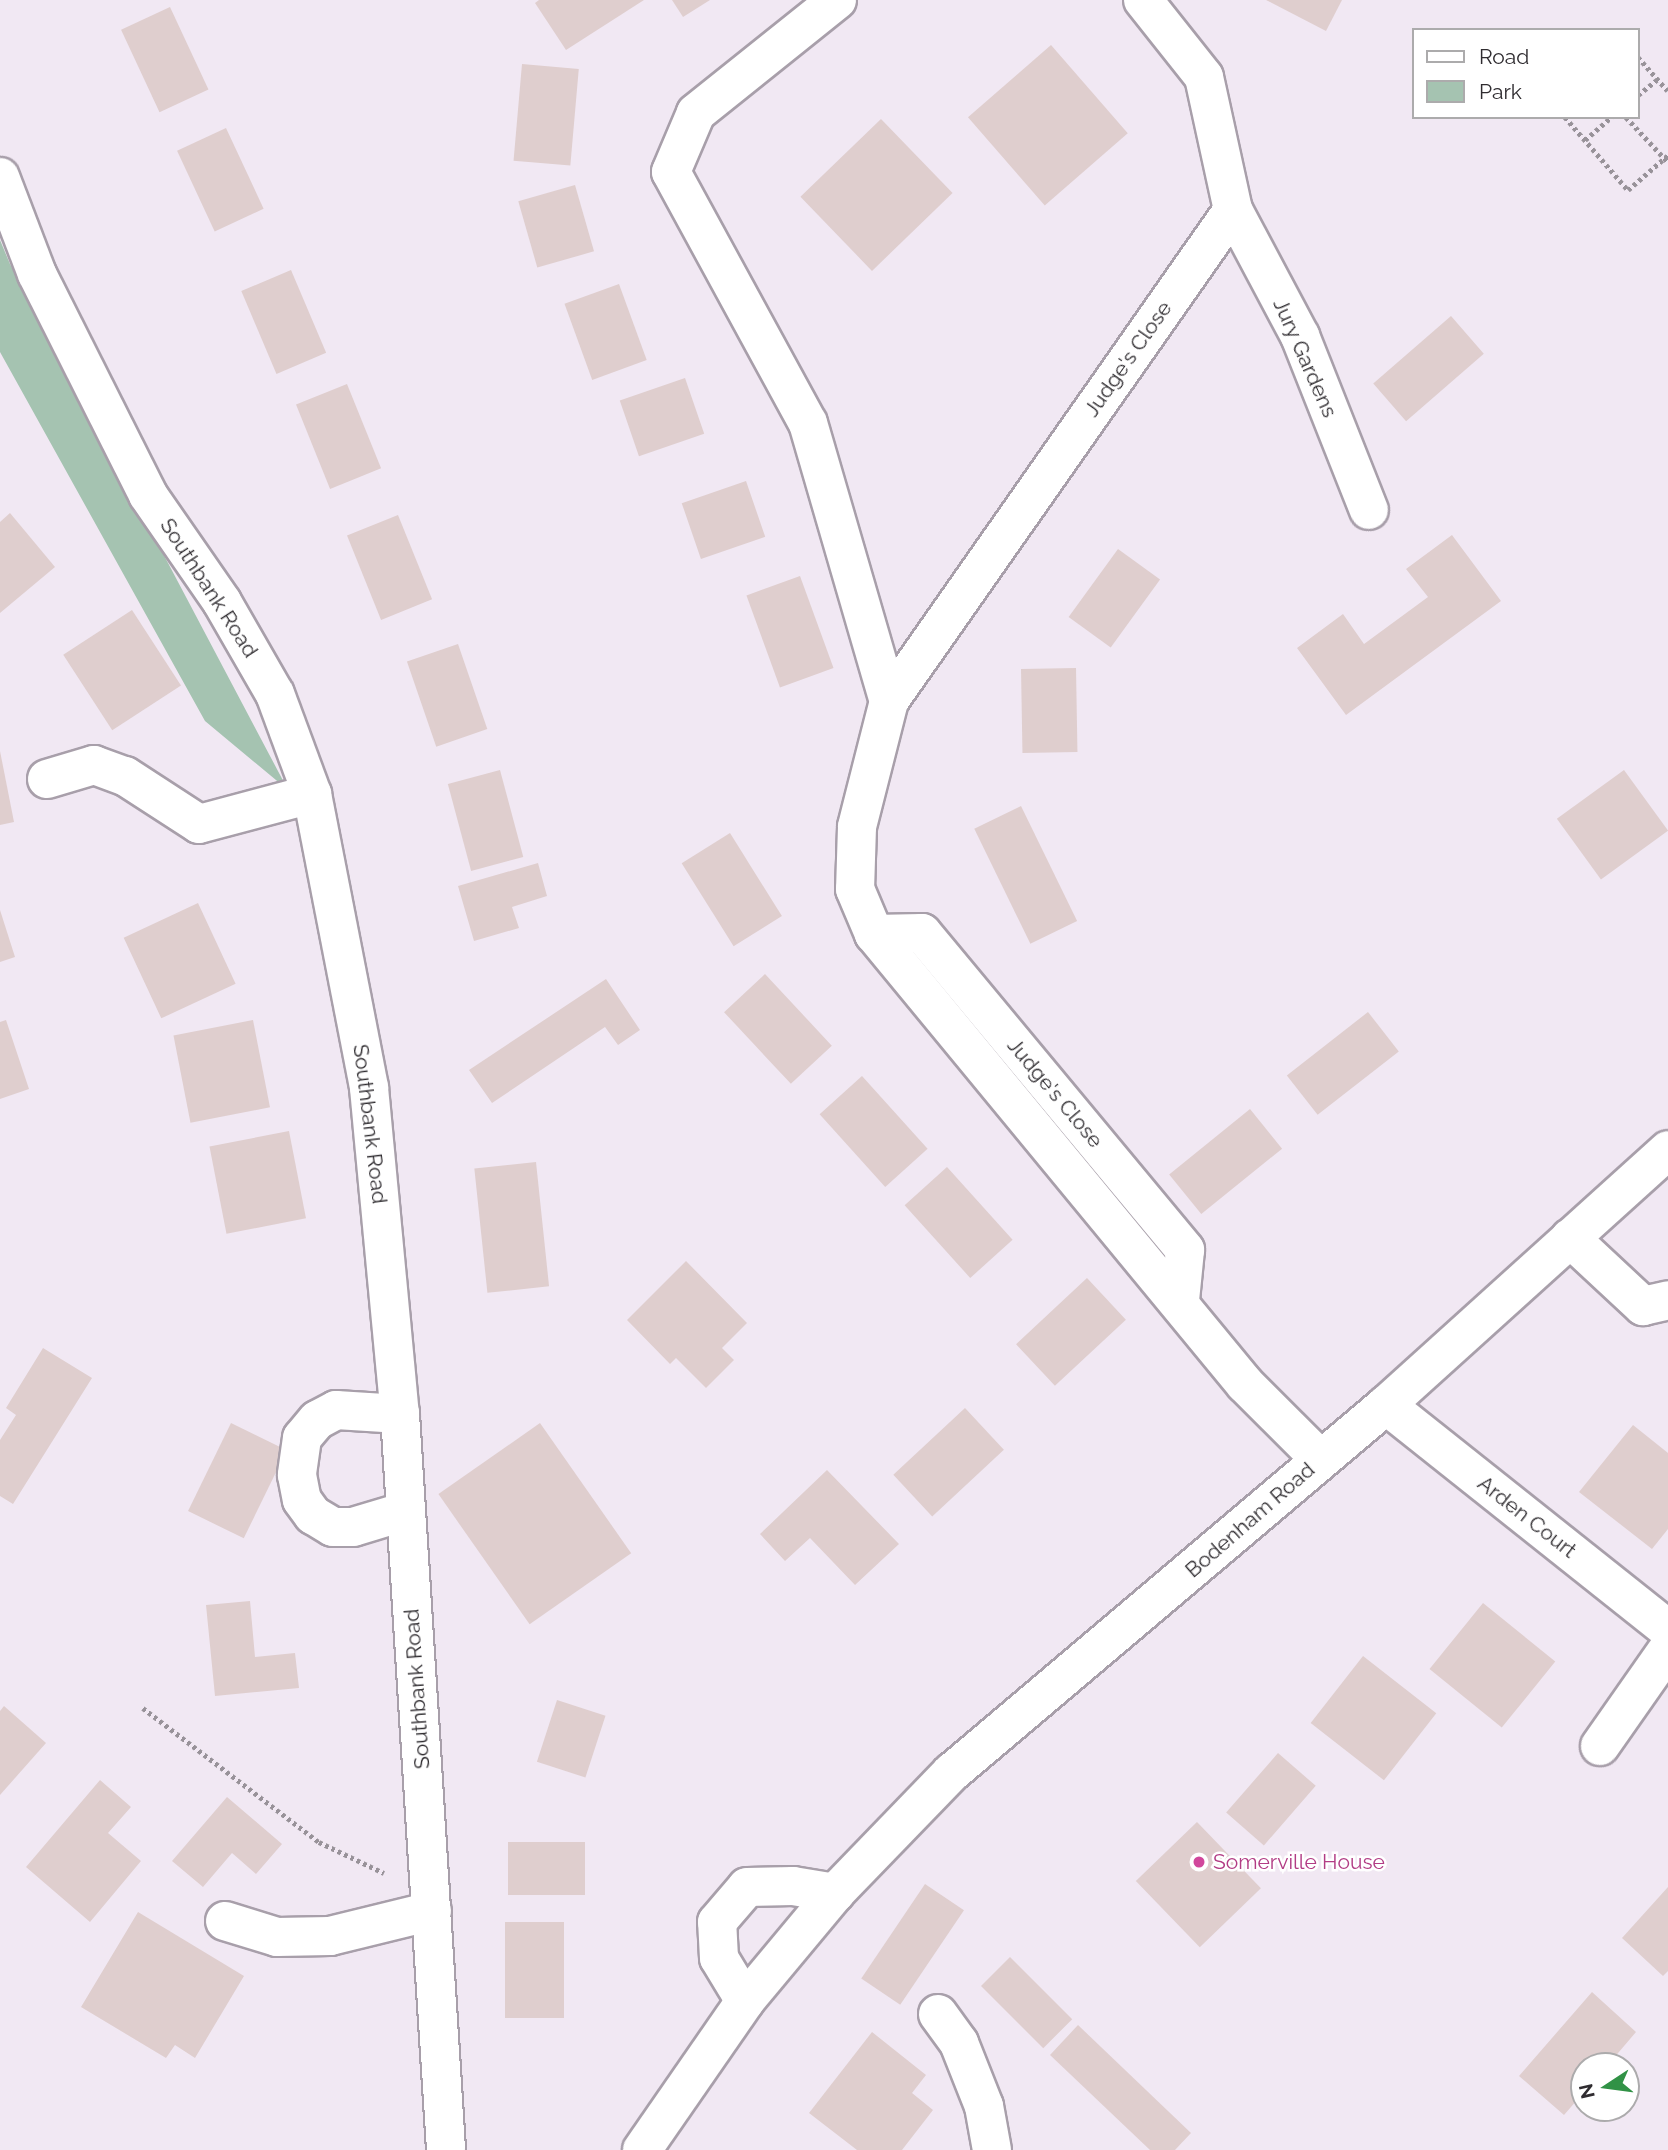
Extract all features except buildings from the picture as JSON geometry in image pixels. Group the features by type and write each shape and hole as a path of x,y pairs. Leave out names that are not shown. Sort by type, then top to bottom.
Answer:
{"street":[{"path":"837,0 696,113 671,172 808,423 889,701"},
{"path":"1143,0 1204,77 1233,210"},
{"name":"Southbank Road","path":"0,177 37,274 148,495 222,602 275,694 312,794 369,1088 400,1414 446,2150"},
{"name":"Judge's Close","path":"1233,210 889,701 856,827 855,889 874,933 922,933 1185,1250 1180,1300 1245,1384 1321,1459"},
{"name":"Jury Gardens","path":"1233,210 1300,336 1369,510"},
{"path":"47,779 94,765 125,776 199,824 312,794"},
{"name":"Bodenham Road","path":"642,2150 745,2001 835,1893 951,1773 1386,1405 1668,1150"},
{"path":"1570,1238 1643,1306 1668,1300"},
{"name":"Arden Court","path":"1386,1405 1668,1629"},
{"path":"400,1414 337,1410 317,1420 302,1438 297,1475 302,1500 313,1516 333,1527 353,1527 406,1511"},
{"path":"1600,1746 1668,1648"},
{"path":"745,2001 719,1958 717,1922 747,1887 793,1886 835,1893"},
{"path":"225,1921 277,1937 330,1936 431,1903"},
{"path":"938,2014 959,2043 984,2106 992,2150"}],"path":[{"path":"1640,59 1668,91"},
{"path":"1640,93 1658,79"},
{"path":"1567,119 1628,190 1667,159 1628,119"},
{"path":"1585,140 1609,119"},
{"path":"144,1708 319,1842 431,1903"}],"green space":[{"path":"0,240 10,264 288,790 205,721 0,352"}],"place":[{"name":"Somerville House","path":"1199,1862"}]}
